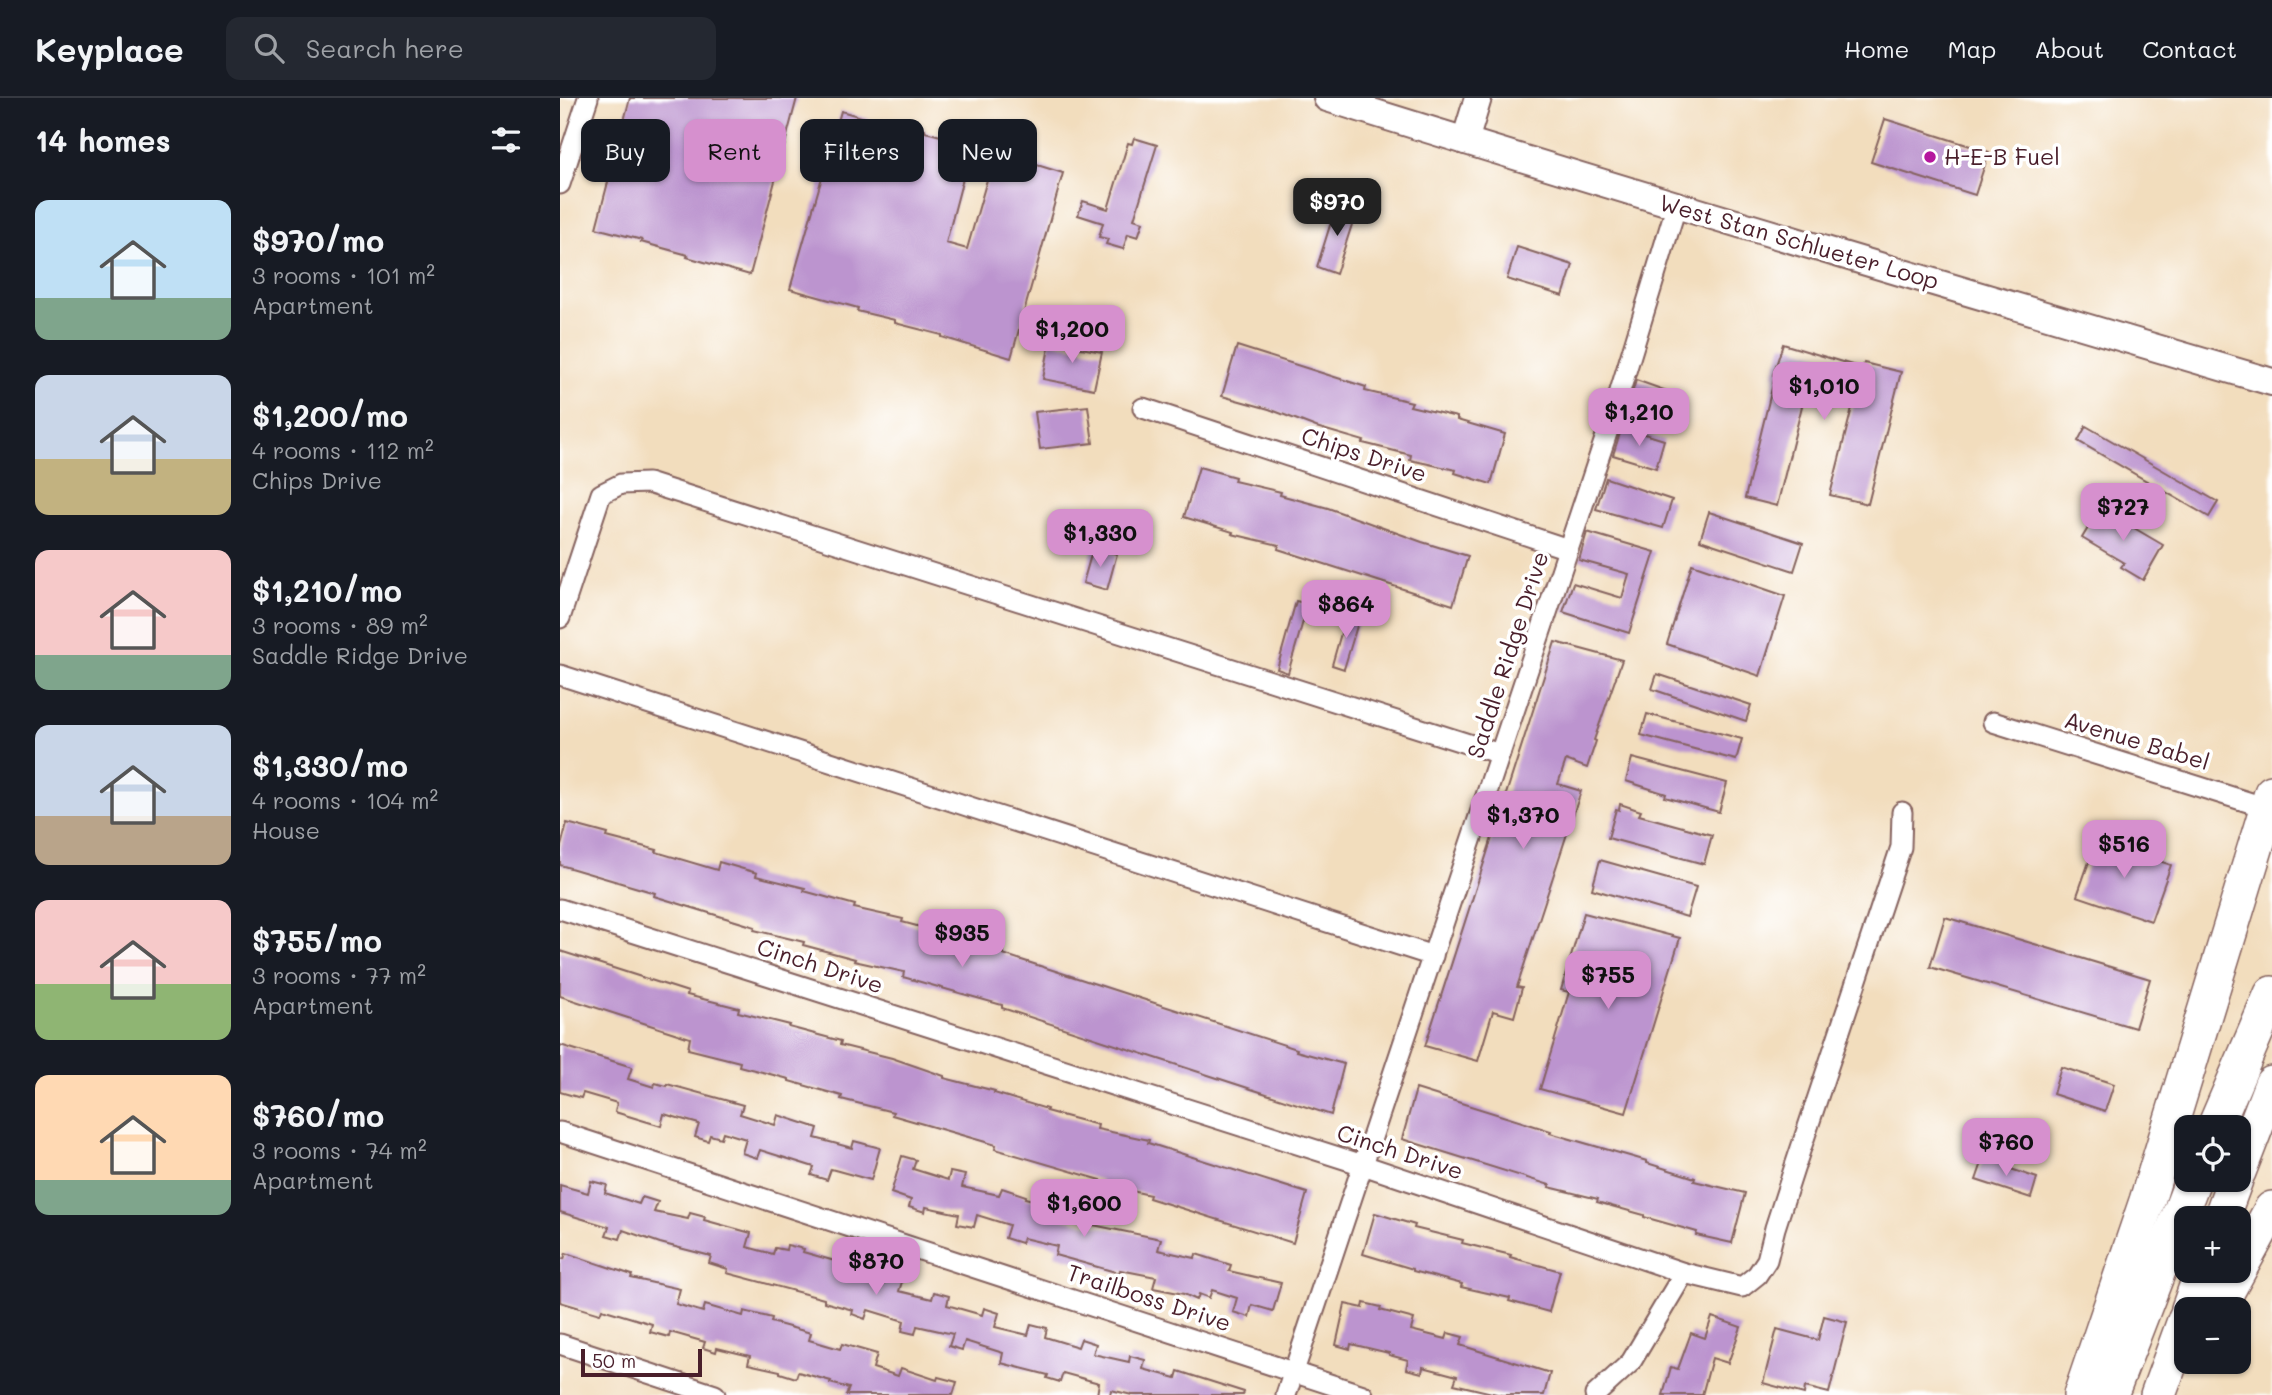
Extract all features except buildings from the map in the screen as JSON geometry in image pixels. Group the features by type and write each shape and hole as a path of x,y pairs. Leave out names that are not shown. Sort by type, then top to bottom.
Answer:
{"highway":[{"path":"2081,1395 2147,1201 2269,800"},
{"path":"2220,1115 2272,995"},
{"path":"2251,1138 2272,1084"},
{"path":"2110,1395 2188,1192"},
{"path":"2224,1297 2272,1209"},
{"path":"2158,1395 2174,1351"},
{"path":"2171,1395 2182,1374"}],"main road":[{"name":"West Stan Schlueter Loop","path":"1327,98 1676,206 2272,382"},
{"path":"1465,141 1478,98"}],"street":[{"path":"560,184 589,98"},
{"name":"Saddle Ridge Drive","path":"1286,1395 1634,349 1676,206"},
{"name":"Chips Drive","path":"1143,408 1568,550"},
{"path":"560,618 601,494 621,484 649,483 1500,754"},
{"path":"560,675 1433,957"},
{"name":"Avenue Babel","path":"1993,722 2269,800"},
{"name":"Cinch Drive","path":"560,909 1363,1165 1684,1273 1742,1287 1758,1275 1768,1260 1775,1228 1900,847 1902,812"},
{"name":"Trailboss Drive","path":"560,1132 1363,1395"},
{"path":"1595,1395 1631,1362 1684,1273"},
{"path":"560,1344 715,1395"}],"place":[{"name":"H-E-B Fuel","path":"1930,157"}]}
